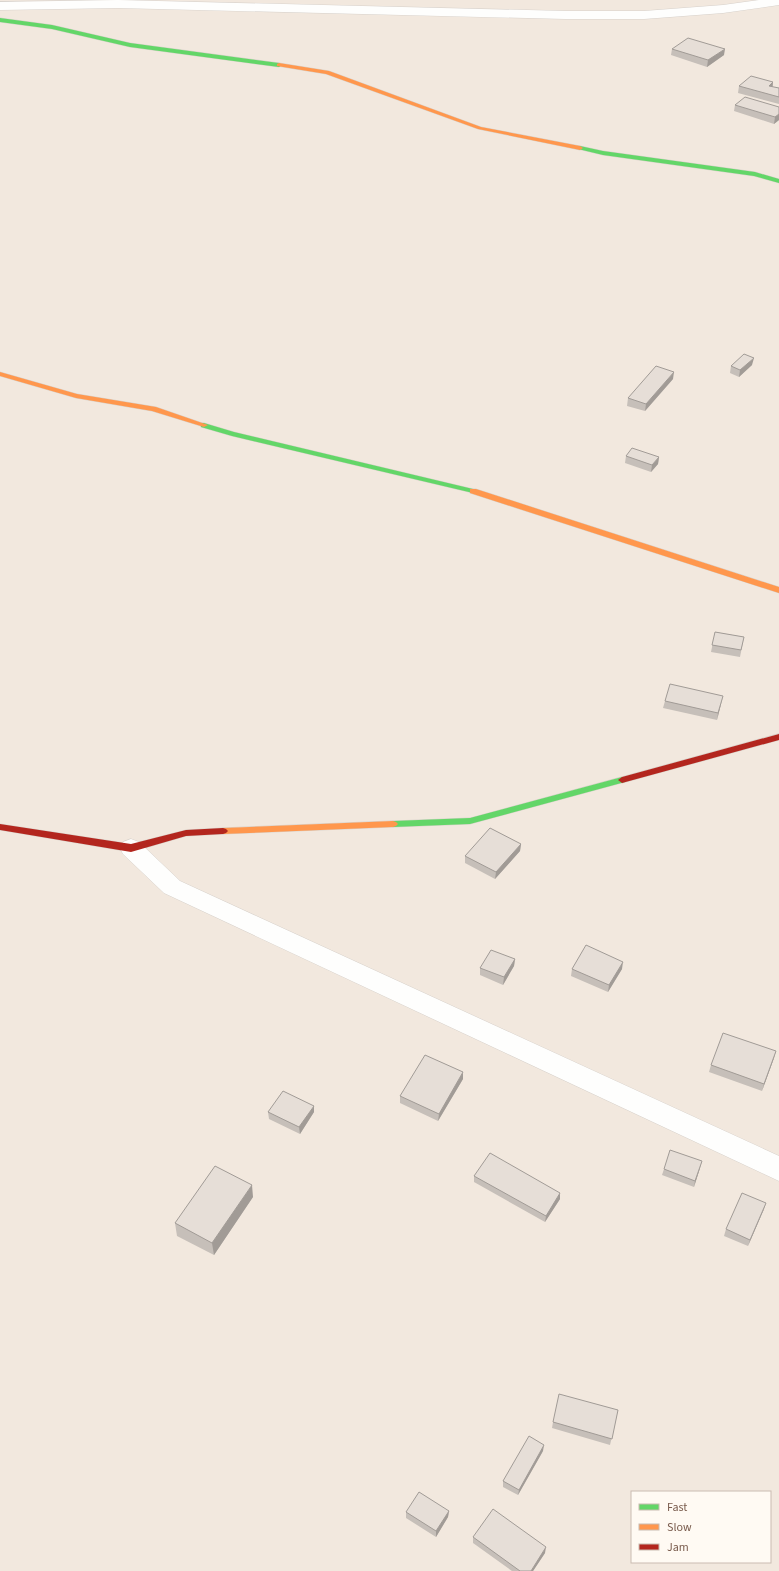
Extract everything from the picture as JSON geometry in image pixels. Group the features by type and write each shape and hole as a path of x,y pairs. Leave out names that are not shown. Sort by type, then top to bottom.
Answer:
{"street":[{"path":"320,0 351,9"},
{"path":"0,6 118,4 566,15 644,15 723,9 779,1"},
{"path":"0,20 52,27 130,45 327,72 480,128 603,153 755,174 779,182"},
{"path":"0,374 76,396 153,409 232,434 474,491 779,590"},
{"path":"0,827 131,848 186,834 470,821 779,738"},
{"path":"131,848 172,887 779,1169"}],"shaded area":[{"path":"0,0 779,0 779,1571 0,1571"}],"building":[{"path":"688,38 725,49 708,60 672,49"},
{"path":"751,76 773,82 769,86 779,88 779,97 739,86"},
{"path":"745,97 779,107 779,114 775,117 735,105"},
{"path":"744,354 754,358 740,370 731,366"},
{"path":"656,366 674,372 646,404 628,398"},
{"path":"632,448 659,457 652,465 626,456"},
{"path":"715,632 744,637 741,650 712,645"},
{"path":"670,684 723,696 718,713 665,701"},
{"path":"490,828 521,844 496,872 465,856"},
{"path":"586,945 623,962 609,985 572,969"},
{"path":"491,950 515,959 504,977 480,968"},
{"path":"723,1033 776,1051 764,1084 711,1065"},
{"path":"425,1055 463,1072 439,1114 400,1096"},
{"path":"283,1091 314,1106 299,1127 268,1112"},
{"path":"670,1150 702,1161 695,1181 664,1169"},
{"path":"490,1153 560,1193 546,1216 474,1176"},
{"path":"215,1166 252,1185 212,1243 175,1223"},
{"path":"742,1193 766,1203 750,1240 726,1229"},
{"path":"559,1394 618,1410 612,1439 553,1422"},
{"path":"529,1436 544,1445 519,1490 503,1481"},
{"path":"419,1492 449,1511 436,1531 406,1512"},
{"path":"493,1509 546,1547 531,1571 520,1571 473,1537"}],"traffic: fast":[{"path":"0,20 52,27 130,45 279,65"},
{"path":"580,148 603,153 755,174 779,181"},
{"path":"204,425 232,434 473,491"},
{"path":"393,824 470,821 622,780"}],"traffic: slow":[{"path":"279,65 327,72 480,128 580,148"},
{"path":"0,374 76,396 153,409 204,425"},
{"path":"473,491 779,590"},
{"path":"223,831 393,824"}],"traffic: jam":[{"path":"622,780 779,737"},
{"path":"0,827 131,848 186,833 223,831"}]}
